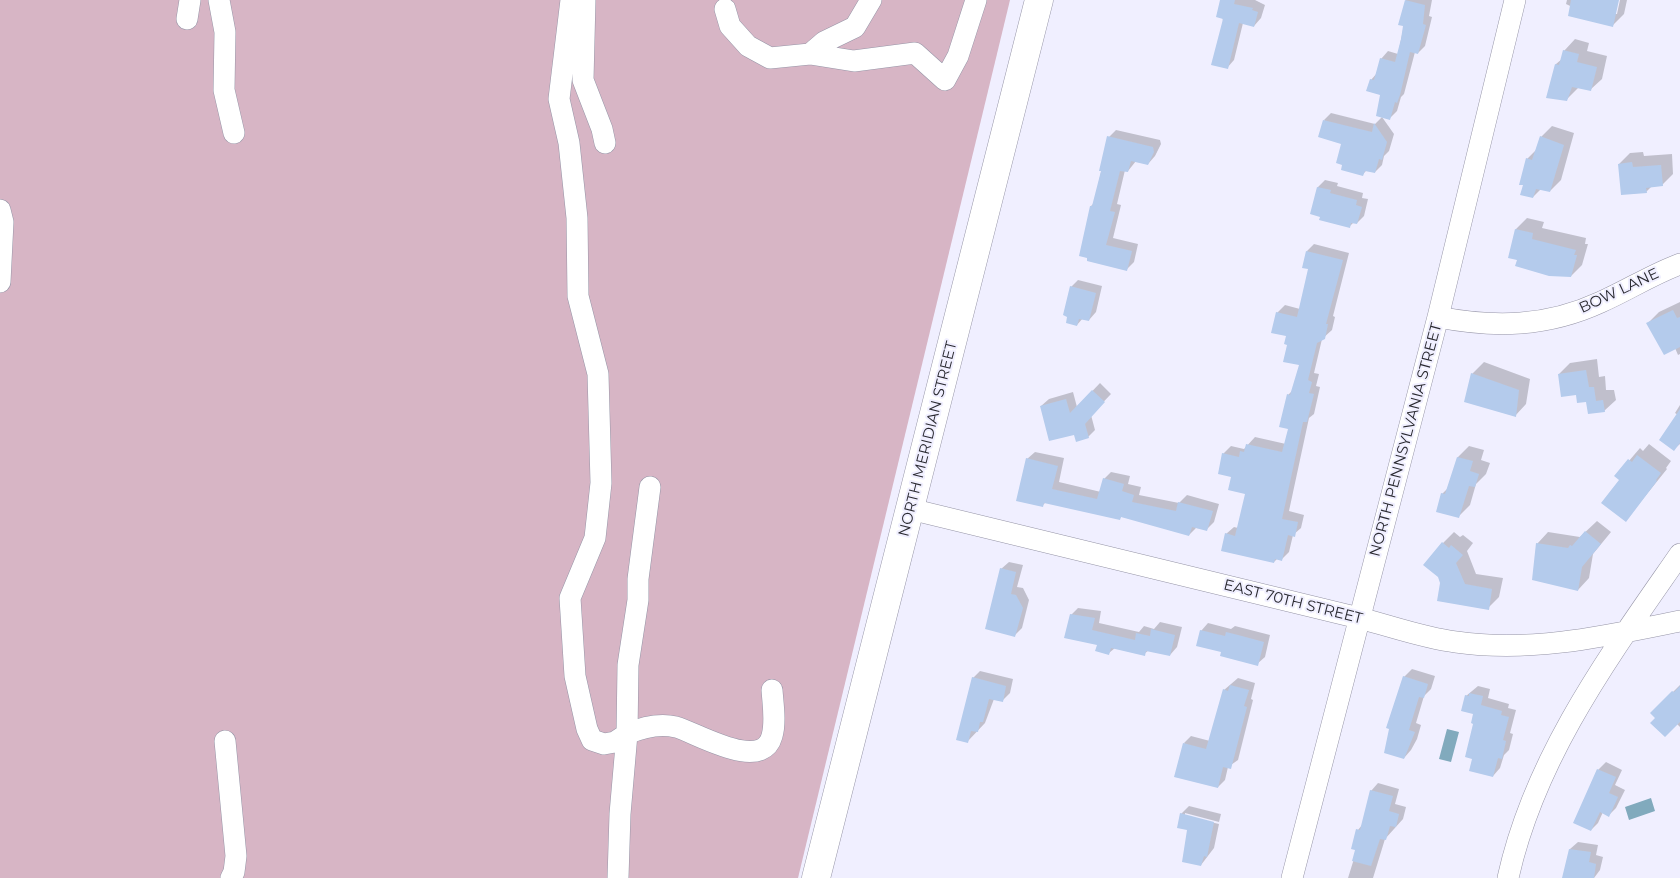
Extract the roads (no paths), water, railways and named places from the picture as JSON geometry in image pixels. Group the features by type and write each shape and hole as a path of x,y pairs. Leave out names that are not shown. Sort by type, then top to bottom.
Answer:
{"main road":[{"name":"NORTH MERIDIAN STREET","path":"816,878 1039,0"}],"street":[{"path":"219,0 225,32 224,90 234,133"},
{"path":"572,0 559,99 569,143 577,218 578,296 598,374 600,407 601,483 595,538 570,598 575,676 587,730 592,740 604,744 615,742 643,727 675,727 735,751 760,750 768,746 772,736 772,690"},
{"path":"585,0 582,80 602,129 605,144"},
{"path":"810,54 824,42 855,27 871,0"},
{"path":"725,9 730,26 748,46 770,58 810,54 854,61 915,53 945,80 958,56 976,0"},
{"name":"NORTH PENNSYLVANIA STREET","path":"1292,878 1438,317 1516,0"},
{"path":"0,210 3,222 0,282"},
{"name":"BOW LANE","path":"1438,317 1474,324 1502,325 1553,318 1602,302 1680,264"},
{"path":"618,878 620,814 627,734 628,665 637,609 638,579 650,487"},
{"name":"EAST 70TH STREET","path":"910,509 1359,618 1429,638 1491,646 1554,644 1680,621"},
{"path":"1508,878 1525,818 1543,774 1568,724 1626,632 1680,554"},
{"path":"225,741 236,856 234,872 231,878"}],"water":[{"path":"1447,729 1459,732 1451,762 1439,759"},
{"path":"1651,798 1655,811 1629,820 1625,807"}]}
